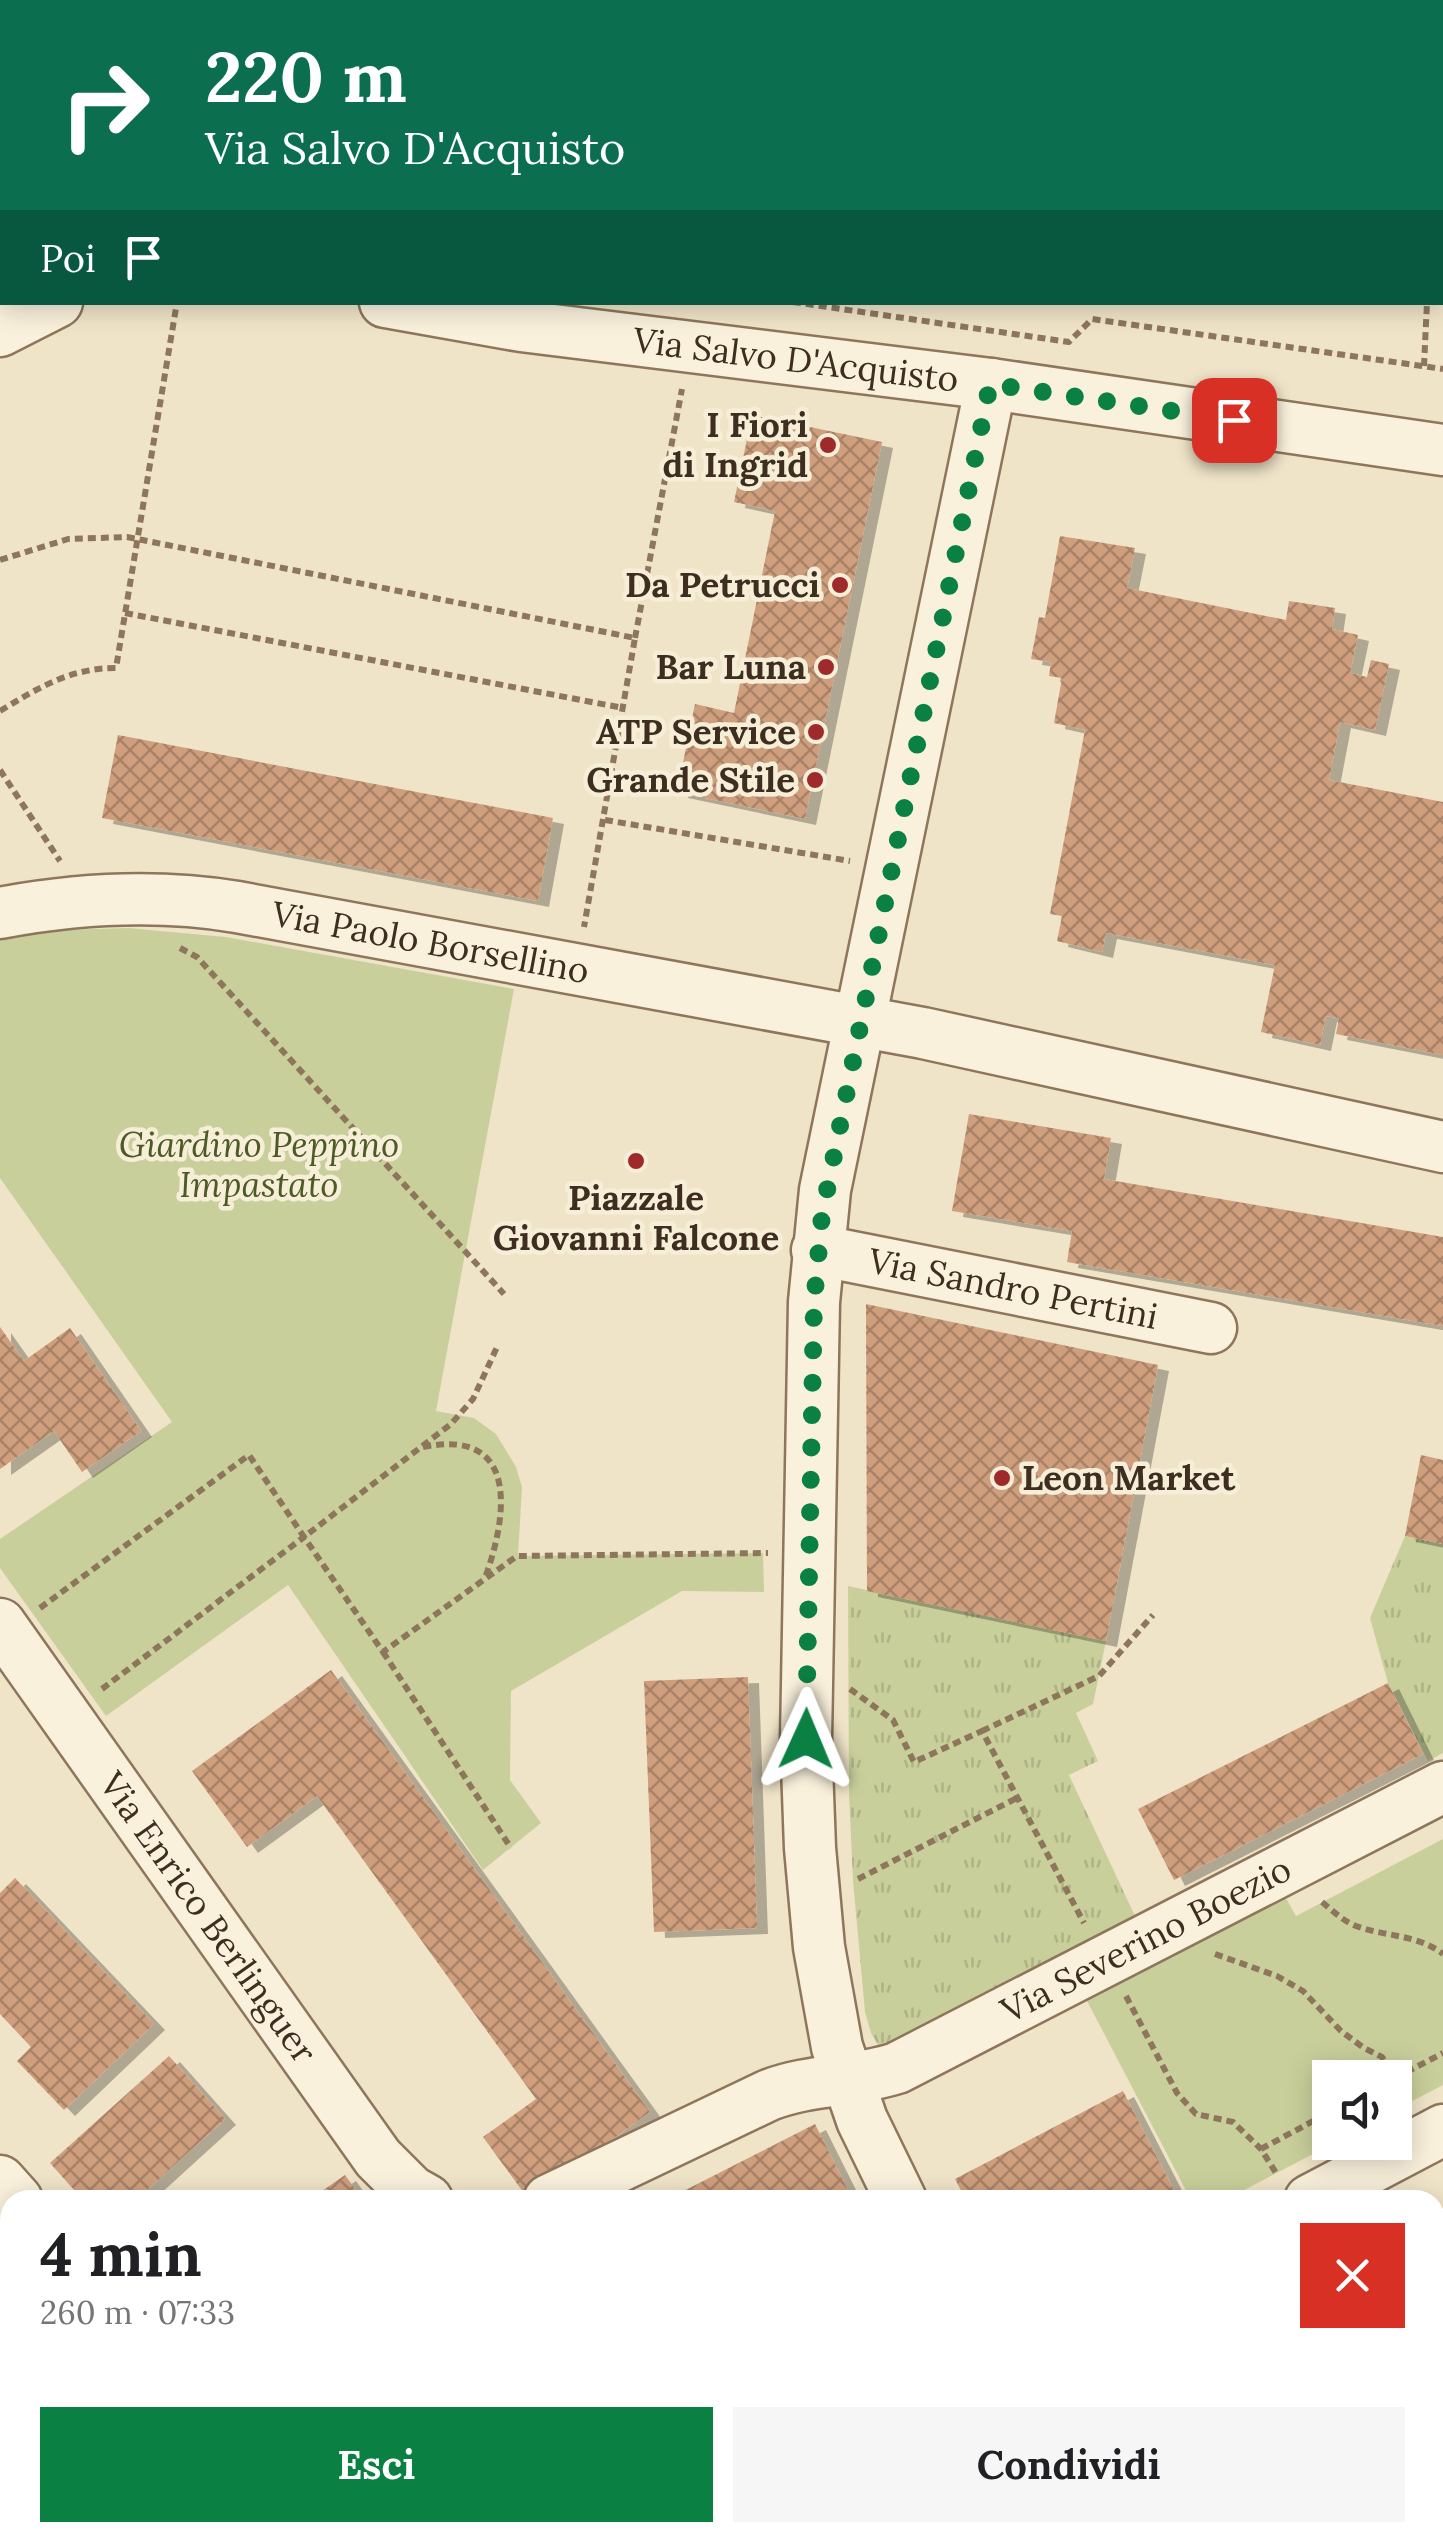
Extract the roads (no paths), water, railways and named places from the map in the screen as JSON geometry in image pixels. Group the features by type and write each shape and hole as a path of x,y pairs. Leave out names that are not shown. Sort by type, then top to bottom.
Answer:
{"street":[{"path":"0,332 51,305"},
{"name":"Via Salvo D'Acquisto","path":"419,305 522,314 690,348 990,384 1443,450"},
{"path":"897,2190 846,2080 829,2014 810,1848 806,1739 817,1250 825,1190 990,384"},
{"name":"Via Paolo Borsellino","path":"0,913 86,900 139,897 201,901 924,1033 1443,1147"},
{"name":"Via Sandro Pertini","path":"817,1250 1212,1328"},
{"name":"Via Enrico Berlinguer","path":"3,1628 378,2158 410,2190"},
{"name":"Via Severino Boezio","path":"846,2080 897,2068 1443,1787"},
{"path":"570,2190 769,2095 795,2086 846,2080"},
{"path":"1293,2186 1370,2186 1426,2116"}],"place":[{"name":"I Fiori di Ingrid","path":"828,445"},
{"name":"Da Petrucci","path":"840,585"},
{"name":"Bar Luna","path":"826,667"},
{"name":"ATP Service","path":"816,732"},
{"name":"Grande Stile","path":"815,780"},
{"name":"Piazzale Giovanni Falcone","path":"636,1161"},
{"name":"Leon Market","path":"1002,1478"}],"park label":[{"name":"Giardino Peppino Impastato","path":"259,1165"}]}
